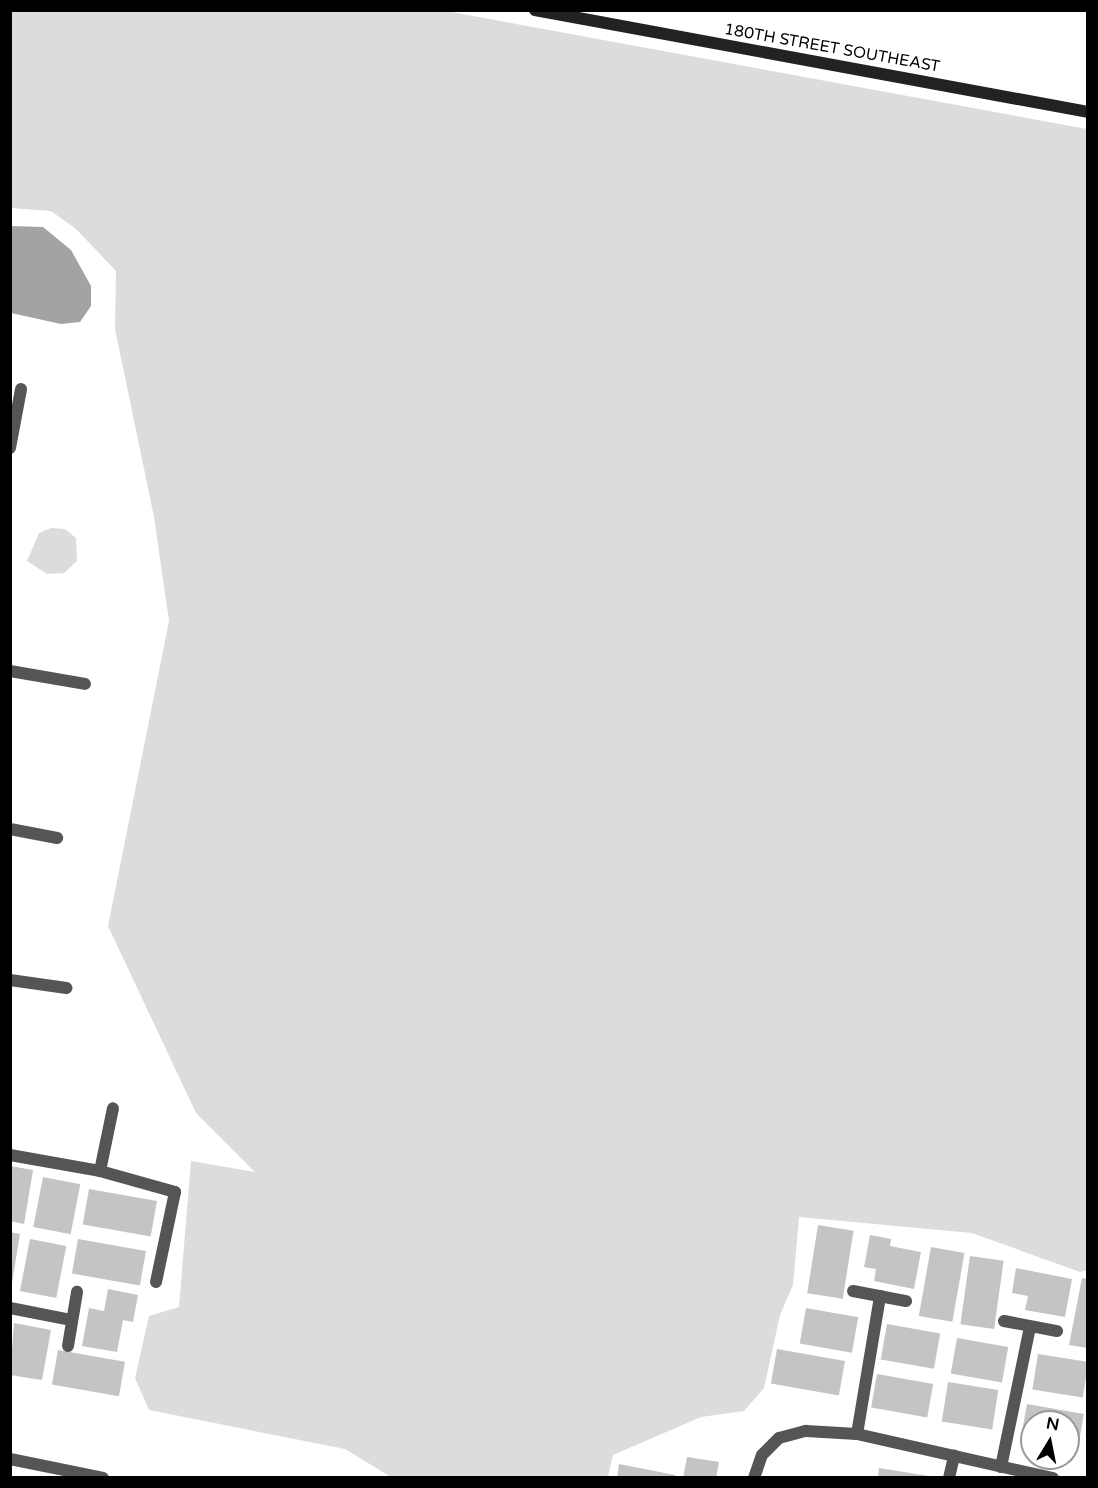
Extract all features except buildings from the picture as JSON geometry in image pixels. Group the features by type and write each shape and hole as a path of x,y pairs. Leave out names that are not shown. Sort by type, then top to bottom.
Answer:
{"street":[{"name":"180TH STREET SOUTHEAST","path":"535,10 1088,112"},
{"path":"10,448 21,389"},
{"path":"10,671 86,684"},
{"path":"10,829 57,838"},
{"path":"10,980 66,988"},
{"path":"100,1171 113,1108"},
{"path":"10,1155 100,1171 175,1192 156,1282"},
{"path":"853,1291 906,1301"},
{"path":"68,1346 77,1292"},
{"path":"857,1434 879,1296"},
{"path":"10,1308 72,1320"},
{"path":"1004,1321 1057,1330"},
{"path":"1001,1467 1030,1327"},
{"path":"754,1478 762,1455 779,1438 806,1431 857,1434 1053,1478"},
{"path":"949,1478 954,1456"},
{"path":"10,1459 103,1478"}],"shaded area":[{"path":"10,11 446,11 1087,129 1087,1270 1080,1272 972,1233 799,1217 793,1285 780,1315 764,1388 744,1411 701,1417 613,1455 608,1477 391,1477 345,1449 149,1410 135,1378 149,1316 179,1307 191,1161 255,1172 196,1113 108,926 169,621 154,517 115,329 116,271 76,229 51,211 11,208"},
{"path":"10,226 43,227 71,250 91,286 91,306 80,322 61,324 11,313"},
{"path":"51,528 65,529 76,538 77,561 64,573 47,574 27,561 39,533"}]}
